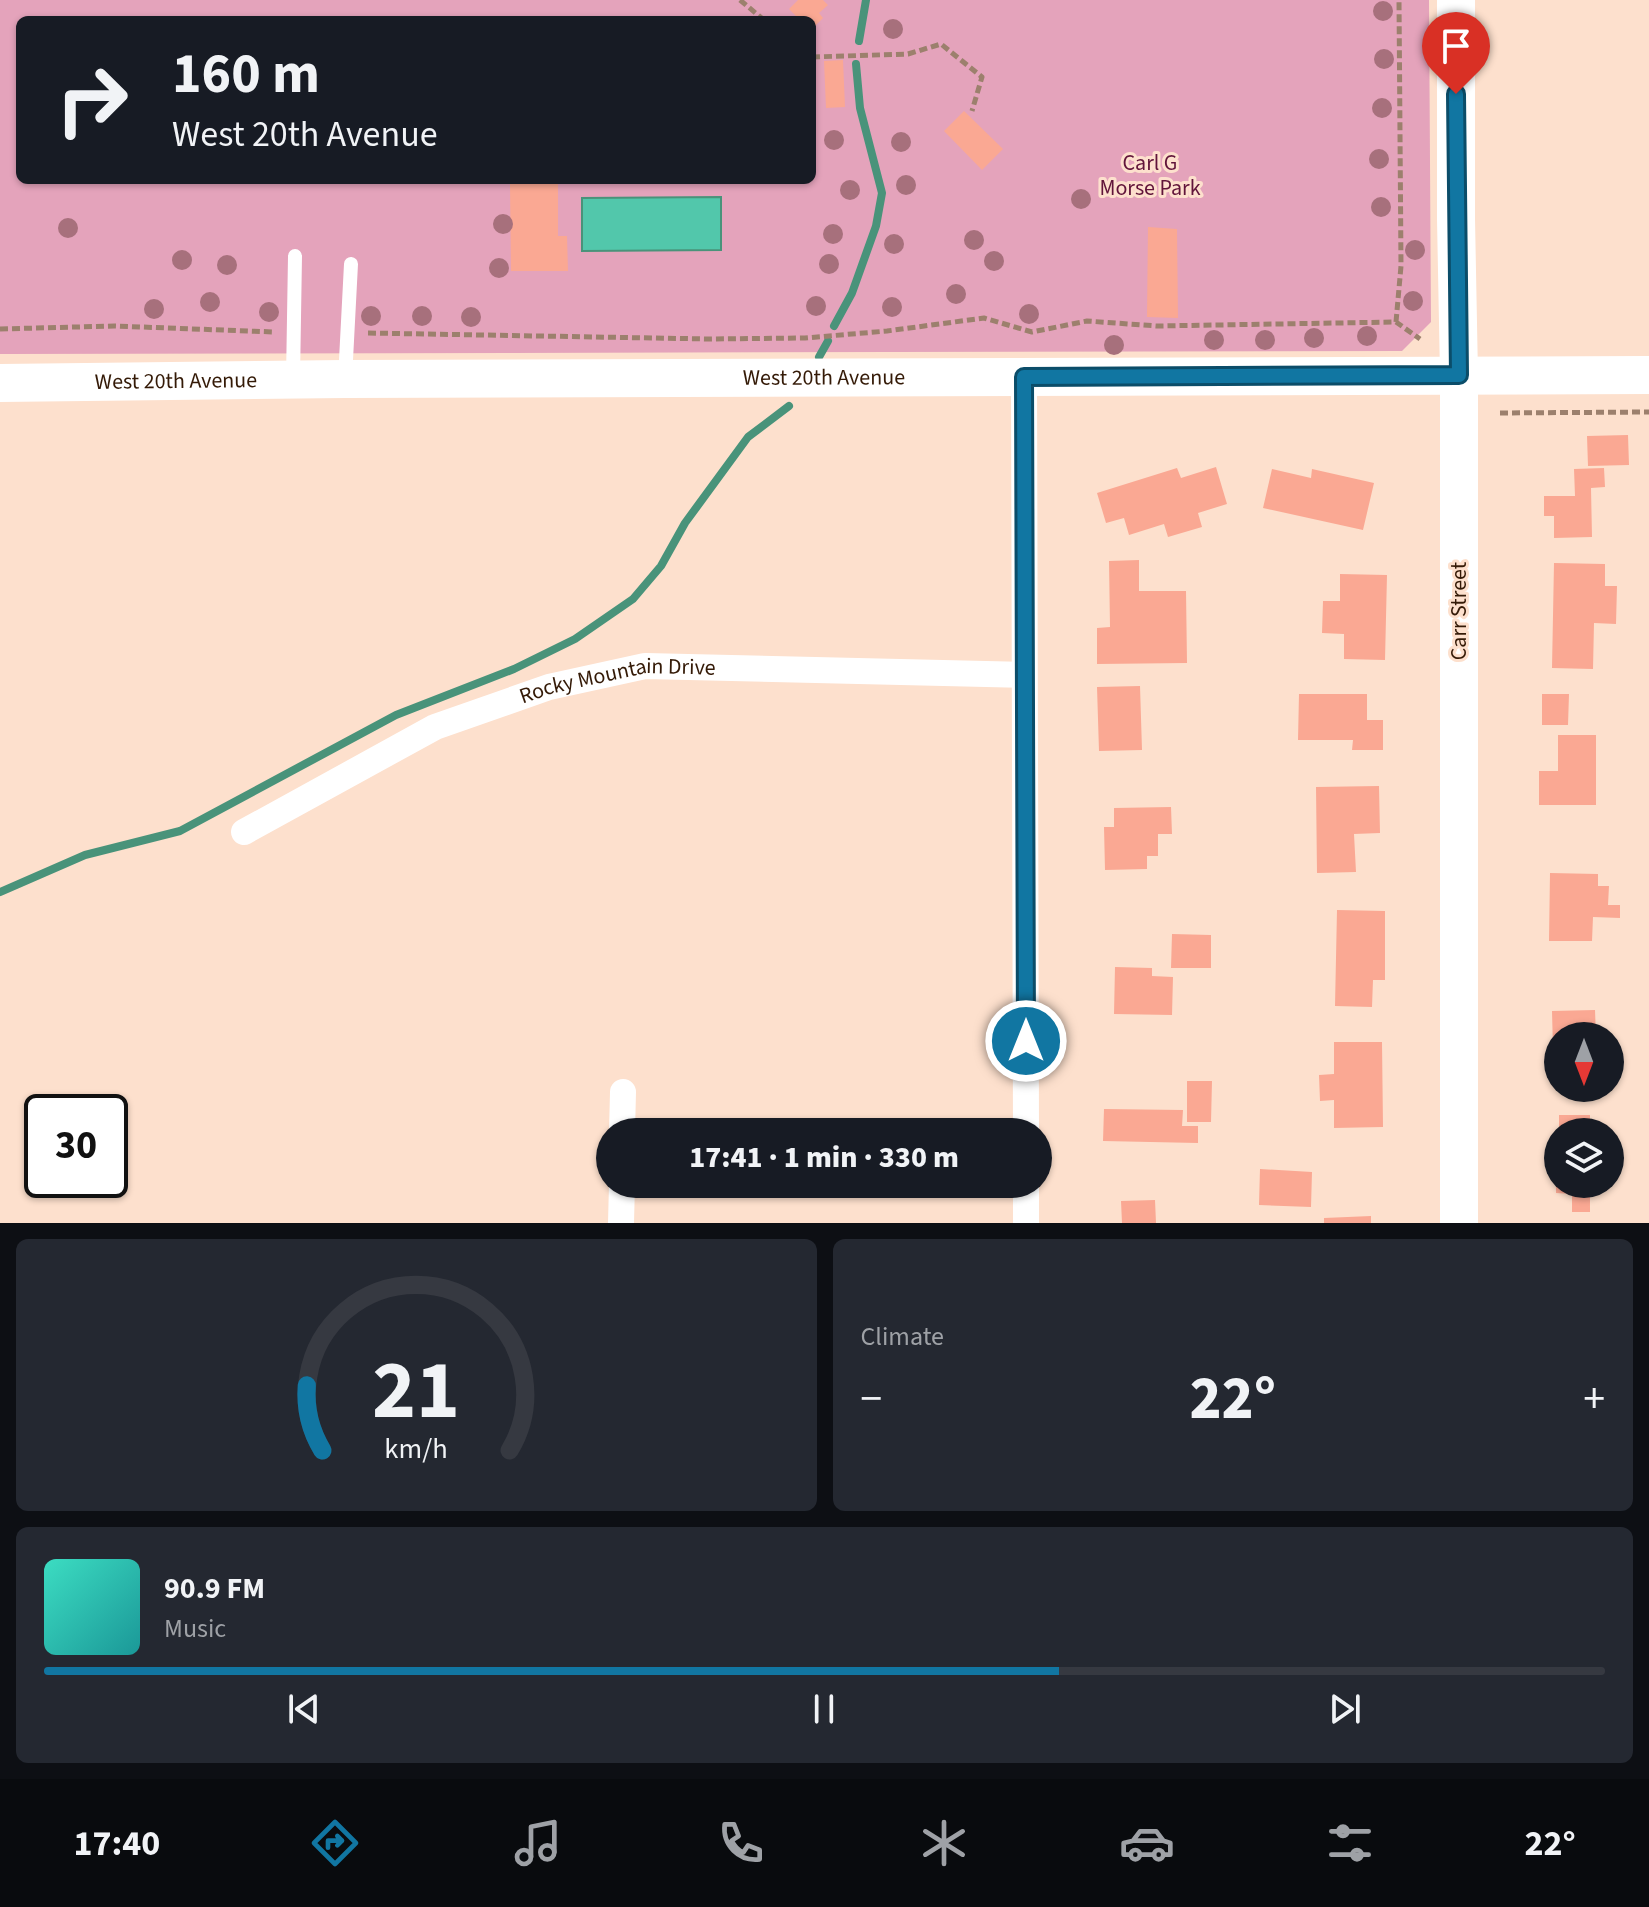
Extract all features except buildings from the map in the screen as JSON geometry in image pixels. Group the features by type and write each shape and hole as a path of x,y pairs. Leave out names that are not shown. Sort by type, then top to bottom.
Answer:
{"street":[{"name":"Carr Street","path":"1456,0 1459,1223"},
{"name":"West 20th Avenue","path":"0,383 293,379 1649,375"},
{"path":"1024,377 1026,1118"},
{"name":"Rocky Mountain Drive","path":"244,832 435,727 549,687 645,666 1024,675"},
{"path":"622,1118 623,1092"},
{"path":"621,1223 622,1198"},
{"path":"1026,1198 1026,1223"}],"lane":[{"path":"293,379 295,256"},
{"path":"345,379 351,264"}],"path":[{"path":"740,0 759,16"},
{"path":"1396,322 1401,266 1399,0"},
{"path":"816,57 908,54 941,44 982,77 972,111"},
{"path":"347,333 477,333 607,339 818,337 984,318 1032,332 1087,321 1157,326 1396,322 1420,339"},
{"path":"0,329 114,326 294,332"},
{"path":"1500,413 1649,412"}],"green space":[{"name":"Carl G Morse Park","path":"0,0 1429,0 1431,322 1402,351 0,354"}],"water":[{"path":"721,197 721,250 582,251 582,198"}],"waterway":[{"path":"859,41 866,0"},
{"path":"834,326 852,293 876,226 882,193 860,108 856,64"},
{"path":"819,357 828,341"},
{"path":"0,892 85,855 180,831 396,715 514,669 575,639 633,599 661,566 685,523 748,437 789,406"}],"route":[{"path":"1026,1041 1024,377 1459,375 1456,94"}]}
